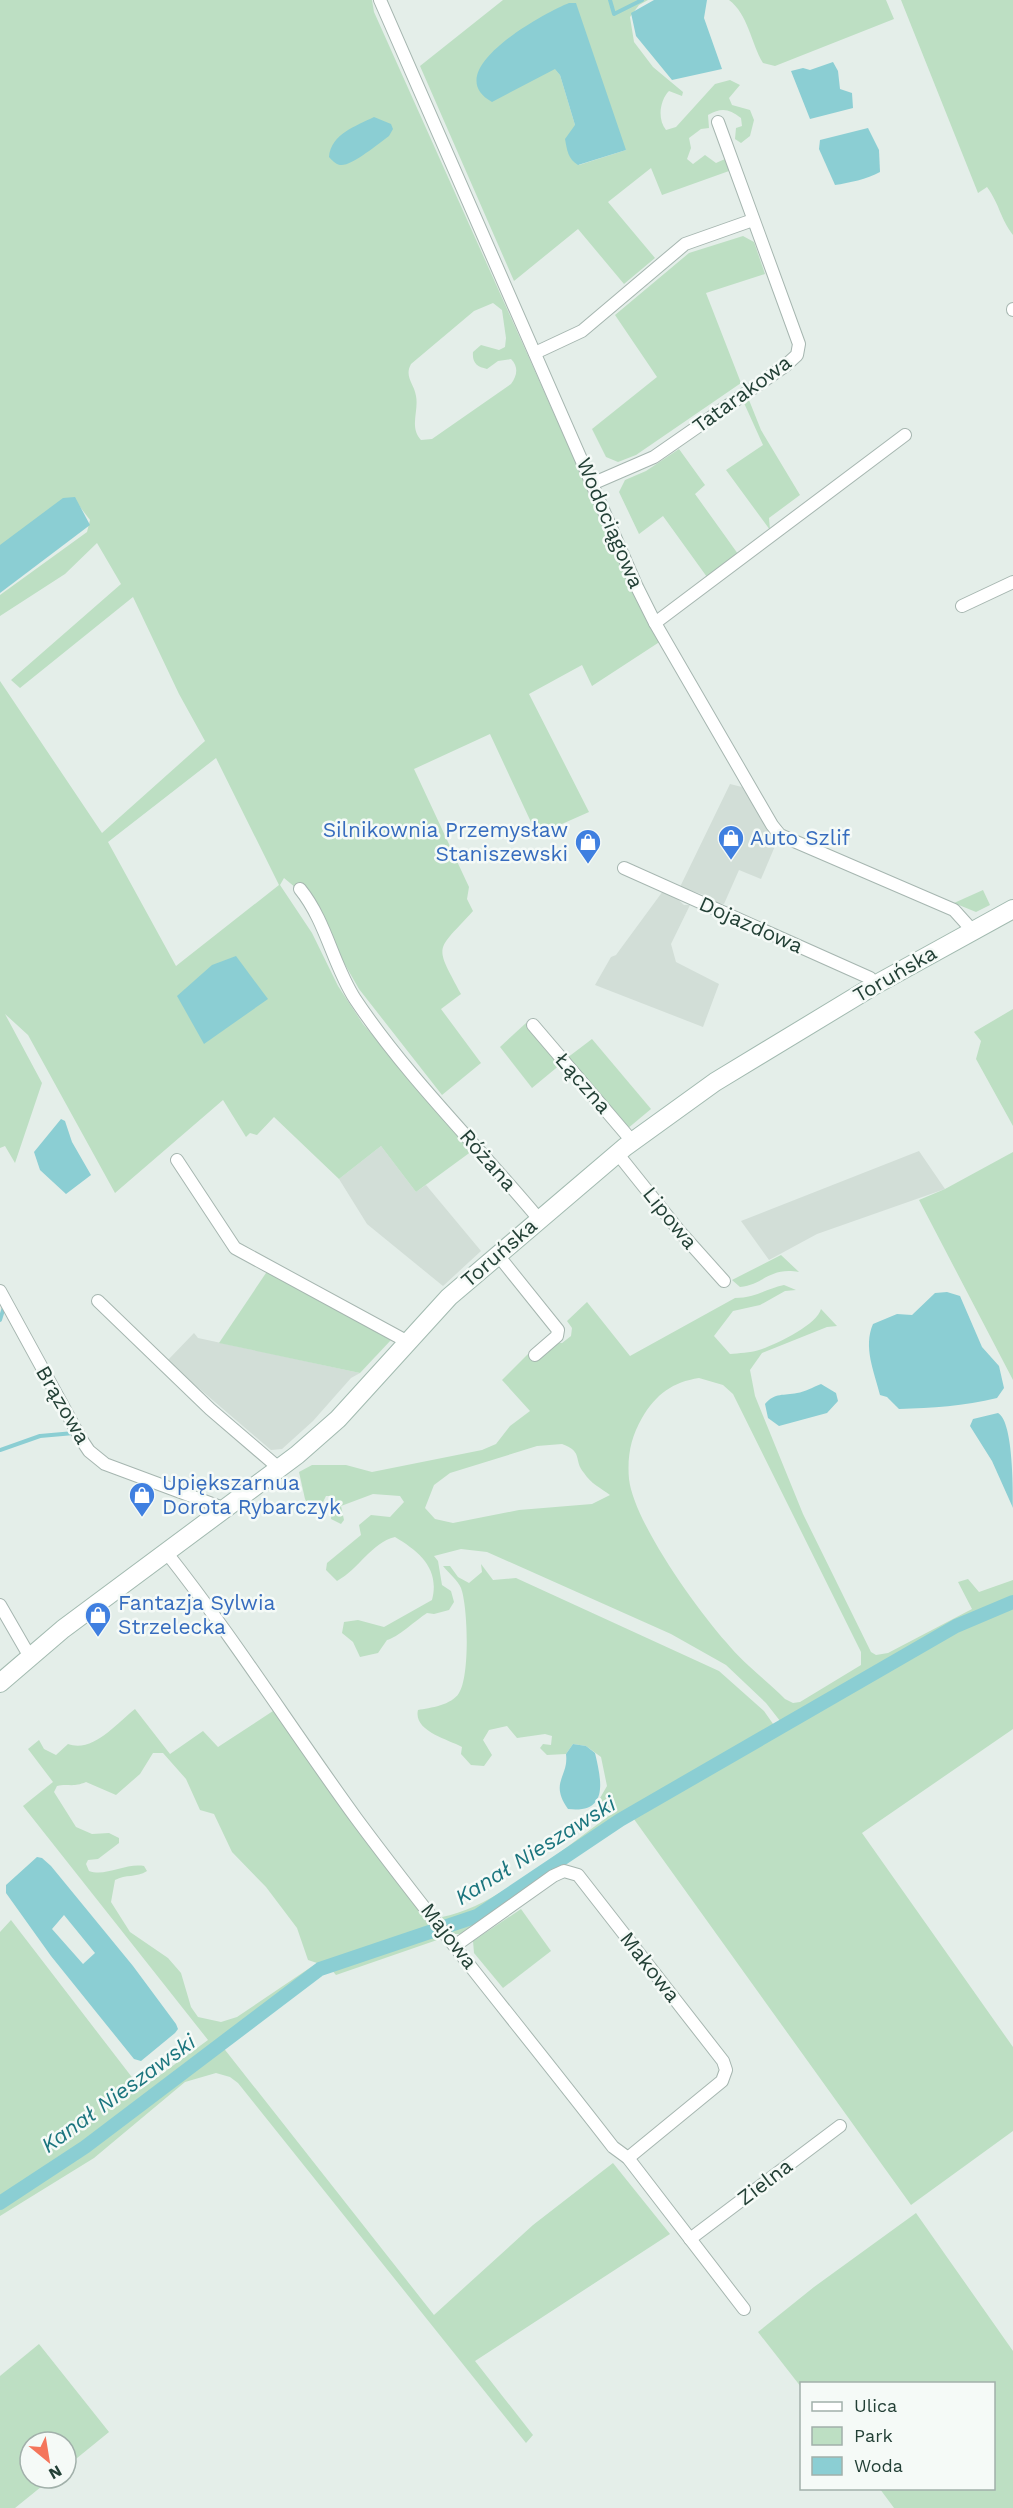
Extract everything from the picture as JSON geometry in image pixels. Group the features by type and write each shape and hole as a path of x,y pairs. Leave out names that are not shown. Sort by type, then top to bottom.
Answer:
{"main road":[{"name":"Toruńska","path":"0,1683 30,1657 166,1552 280,1468 338,1419 449,1297 538,1218 632,1141 715,1082 875,985 1013,909"}],"street":[{"name":"Wodociągowa","path":"380,0 655,623 780,835 954,910 972,930"},
{"name":"Tatarakowa","path":"594,483 654,457 785,366 797,355 799,344 718,122"},
{"path":"535,353 582,331 685,244 753,220"},
{"path":"655,623 905,435"},
{"path":"962,606 1013,582"},
{"name":"Dojazdowa","path":"624,868 870,978 875,985"},
{"name":"Różana","path":"300,889 311,903 355,998 438,1103 538,1218"},
{"name":"Łączna","path":"533,1025 632,1141"},
{"name":"Lipowa","path":"617,1153 681,1233 724,1281"},
{"path":"177,1160 236,1248 408,1342"},
{"path":"497,1254 558,1330 557,1336 535,1355"},
{"name":"Brązowa","path":"0,1291 89,1451 105,1464 226,1509"},
{"path":"98,1300 210,1409 280,1468"},
{"name":"Majowa","path":"166,1552 222,1623 270,1697 355,1816 613,2147 628,2158 744,2309"},
{"path":"0,1605 30,1657"},
{"name":"Makowa","path":"456,1945 553,1876 564,1871 578,1875 723,2061 726,2070 722,2081 628,2158"},
{"name":"Zielna","path":"690,2239 840,2126"}],"shaded area":[{"path":"730,784 742,787 772,836 778,839 761,879 739,870 724,904 714,903 710,897 680,887"},
{"path":"663,891 673,895 684,905 690,905 671,944 676,962 719,984 703,1027 595,985 611,957 616,955"},
{"path":"381,1146 416,1192 426,1185 481,1251 443,1286 367,1224 339,1179"},
{"path":"919,1151 945,1189 817,1234 769,1260 741,1221"},
{"path":"194,1333 198,1338 360,1373 351,1378 313,1421 282,1449 271,1450 167,1361"}],"green space":[{"path":"0,0 372,0 374,12 637,599 650,626 661,641 592,686 582,665 529,694 589,812 537,835 490,734 414,769 469,887 467,899 473,911 445,942 443,956 461,994 441,1009 481,1063 442,1095 359,989 300,886 296,888 284,878 280,885 312,933 338,986 363,1024 472,1151 416,1192 381,1146 339,1179 274,1117 257,1135 250,1133 246,1137 223,1100 115,1193 28,1035 5,1014 42,1083 15,1163 5,1146 0,1148 0,681 102,833 205,741 179,694 133,597 20,688 11,680 121,584 97,543 65,574 0,616 0,595 87,532 90,520 74,499 0,546","holes":["493,303 502,310 505,347 499,350 481,345 473,352 473,359 478,366 487,369 498,361 511,359 516,368 513,381 432,439 421,440 417,435 415,424 417,402 409,376 411,364 474,311","216,758 279,885 176,966 108,842"]},
{"path":"503,0 648,0 639,5 630,17 634,42 653,67 683,92 682,96 669,91 663,99 661,121 666,130 676,127 715,84 730,80 740,85 729,98 732,105 750,110 754,120 750,136 741,143 735,139 736,128 742,126 741,118 725,110 708,115 709,128 701,129 689,138 691,148 687,159 693,164 705,155 716,163 725,159 729,171 662,195 651,168 608,202 655,258 624,284 578,229 514,281 420,66","holes":["555,69 626,150 579,165 575,125 560,75"]},
{"path":"729,0 886,0 894,19 775,66 763,63 741,13"},
{"path":"901,0 1013,0 1013,235 987,187 978,193"},
{"path":"743,236 754,242 765,274 706,293 741,383 636,455 618,462 606,457 592,429 657,377 615,315 689,253"},
{"path":"749,400 761,430 800,495 769,518 770,530 726,470 763,445 744,403"},
{"path":"679,449 705,485 695,494 738,554 707,577 663,516 639,534 619,492 625,480 646,471"},
{"path":"983,890 990,905 976,912 954,903"},
{"path":"1013,1009 1013,1126 976,1059 981,1041 974,1032"},
{"path":"526,1023 561,1064 532,1088 500,1047"},
{"path":"592,1039 651,1109 627,1129 567,1058"},
{"path":"1013,1152 1013,1380 919,1200 945,1189"},
{"path":"781,1255 799,1272 781,1272 740,1287 732,1280"},
{"path":"268,1270 391,1340 360,1373 219,1343"},
{"path":"784,1285 796,1290 785,1291 760,1305 733,1311 714,1336 730,1354 756,1351 785,1339 804,1328 821,1309 837,1326 827,1327 762,1353 750,1370 755,1396 803,1514 871,1652 876,1655 888,1653 972,1609 958,1582 968,1579 979,1592 1013,1580 1013,1729 862,1833 1013,2047 1013,2131 911,2205 631,1815 462,1934 450,1934 442,1917 462,1911 507,1889 613,1813 611,1809 596,1805 607,1786 601,1757 586,1746 573,1744 566,1754 547,1755 540,1748 543,1744 551,1745 552,1736 545,1734 517,1738 507,1726 489,1730 483,1740 492,1755 484,1766 471,1765 461,1754 462,1747 432,1733 421,1724 418,1710 440,1705 456,1697 463,1684 465,1672 467,1641 463,1597 460,1585 443,1566 450,1566 458,1577 469,1583 482,1572 481,1564 493,1580 516,1578 719,1671 764,1711 778,1731 784,1726 766,1703 726,1665 671,1634 487,1552 461,1549 434,1556 438,1561 442,1585 451,1591 454,1602 449,1610 434,1614 427,1613 387,1640 378,1653 360,1657 353,1642 342,1633 344,1622 358,1620 384,1627 432,1600 433,1579 426,1562 420,1555 395,1537 372,1550 337,1581 326,1570 327,1563 361,1535 359,1525 371,1515 390,1517 404,1502 400,1496 373,1494 341,1506 344,1520 341,1524 331,1519 332,1496 326,1496 321,1506 310,1508 305,1499 299,1472 312,1465 346,1465 372,1472 482,1450 496,1444 510,1426 530,1411 502,1380 528,1354 533,1360 554,1342 562,1343 571,1336 572,1328 567,1321 587,1302 630,1356 735,1298 749,1297","holes":["699,1378 723,1385 733,1394 861,1652 861,1665 800,1702 793,1703 785,1699 740,1657 713,1627 668,1564 633,1497 629,1479 629,1455 635,1432 642,1418 653,1402 673,1386","562,1444 576,1453 581,1468 590,1480 610,1495 592,1504 519,1510 453,1523 435,1519 425,1508 434,1485 450,1473 537,1446"]},
{"path":"135,1709 170,1754 203,1731 218,1747 273,1711 440,1939 336,1975 330,1968 222,2046 434,2315 533,2225 613,2163 670,2234 475,2361 533,2435 526,2443 238,2083 230,2077 216,2073 185,2082 94,2158 0,2216 0,1932 11,1920 141,2089 208,2040 23,1806 53,1782 28,1749 39,1740 44,1749 56,1755 68,1744 77,1746 95,1741","holes":["153,1753 163,1753 186,1779 200,1810 214,1814 232,1852 266,1887 297,1928 308,1960 317,1963 237,2017 221,2022 198,2017 191,2007 181,1973 168,1958 130,1932 111,1902 115,1880 143,1873 147,1871 144,1866 130,1866 102,1872 89,1871 86,1864 88,1860 98,1859 119,1843 119,1838 109,1833 92,1834 76,1827 54,1792 57,1786 86,1782 116,1795 140,1774"]},
{"path":"521,1909 551,1951 503,1988 474,1953 473,1941"},
{"path":"916,2213 1013,2351 1013,2508 894,2508 881,2490 995,2490 995,2382 800,2382 800,2386 758,2332 814,2287"},
{"path":"39,2344 109,2432 78,2457 78,2430 18,2430 18,2490 37,2490 15,2508 0,2508 0,2376"}],"water":[{"path":"654,0 707,0 704,18 722,69 672,80 636,36 631,13"},
{"path":"569,3 576,3 626,150 578,165 570,157 566,147 565,139 575,125 560,75 555,69 492,102 478,89 477,75 486,60 500,45 539,18"},
{"path":"833,62 838,71 840,89 852,93 853,108 810,119 791,71 803,68 810,70"},
{"path":"374,117 391,124 393,129 389,136 358,159 345,165 337,164 329,157 334,142 339,137"},
{"path":"868,128 879,150 880,172 835,185 819,149 820,140"},
{"path":"75,497 90,525 0,593 0,545 63,498"},
{"path":"236,956 268,999 204,1044 177,996 212,965"},
{"path":"61,1119 65,1121 72,1142 91,1175 66,1194 40,1170 34,1152"},
{"path":"947,1292 960,1296 982,1347 999,1366 1004,1388 997,1398 985,1401 899,1409 887,1397 880,1395 869,1350 873,1324 897,1314 912,1315 935,1293"},
{"path":"821,1384 836,1393 838,1401 827,1413 779,1426 768,1418 765,1404 772,1398 800,1392"},
{"path":"998,1413 1007,1428 1012,1470 1013,1508 992,1461 970,1426 973,1419"},
{"path":"573,1744 586,1746 595,1753 599,1773 600,1793 597,1800 591,1806 581,1809 568,1809 560,1792 566,1754"},
{"path":"37,1857 42,1858 133,1966 176,2024 178,2029 175,2033 141,2061 134,2059 51,1956 6,1893 6,1885","holes":["64,1915 95,1953 83,1964 52,1929"]}],"waterway":[{"path":"610,0 614,14 642,0"},
{"path":"0,1320 4,1307"},
{"path":"0,1450 40,1436 74,1433"},
{"name":"Kanał Nieszawski","path":"0,2203 85,2147 320,1969 477,1916 620,1820 956,1626 1013,1602"}],"place":[{"name":"Auto Szlif","path":"731,861"},
{"name":"Silnikownia Przemysław Staniszewski","path":"588,865"},
{"name":"Upiększarnua Dorota Rybarczyk","path":"142,1518"},
{"name":"Fantazja Sylwia Strzelecka","path":"98,1638"}]}
